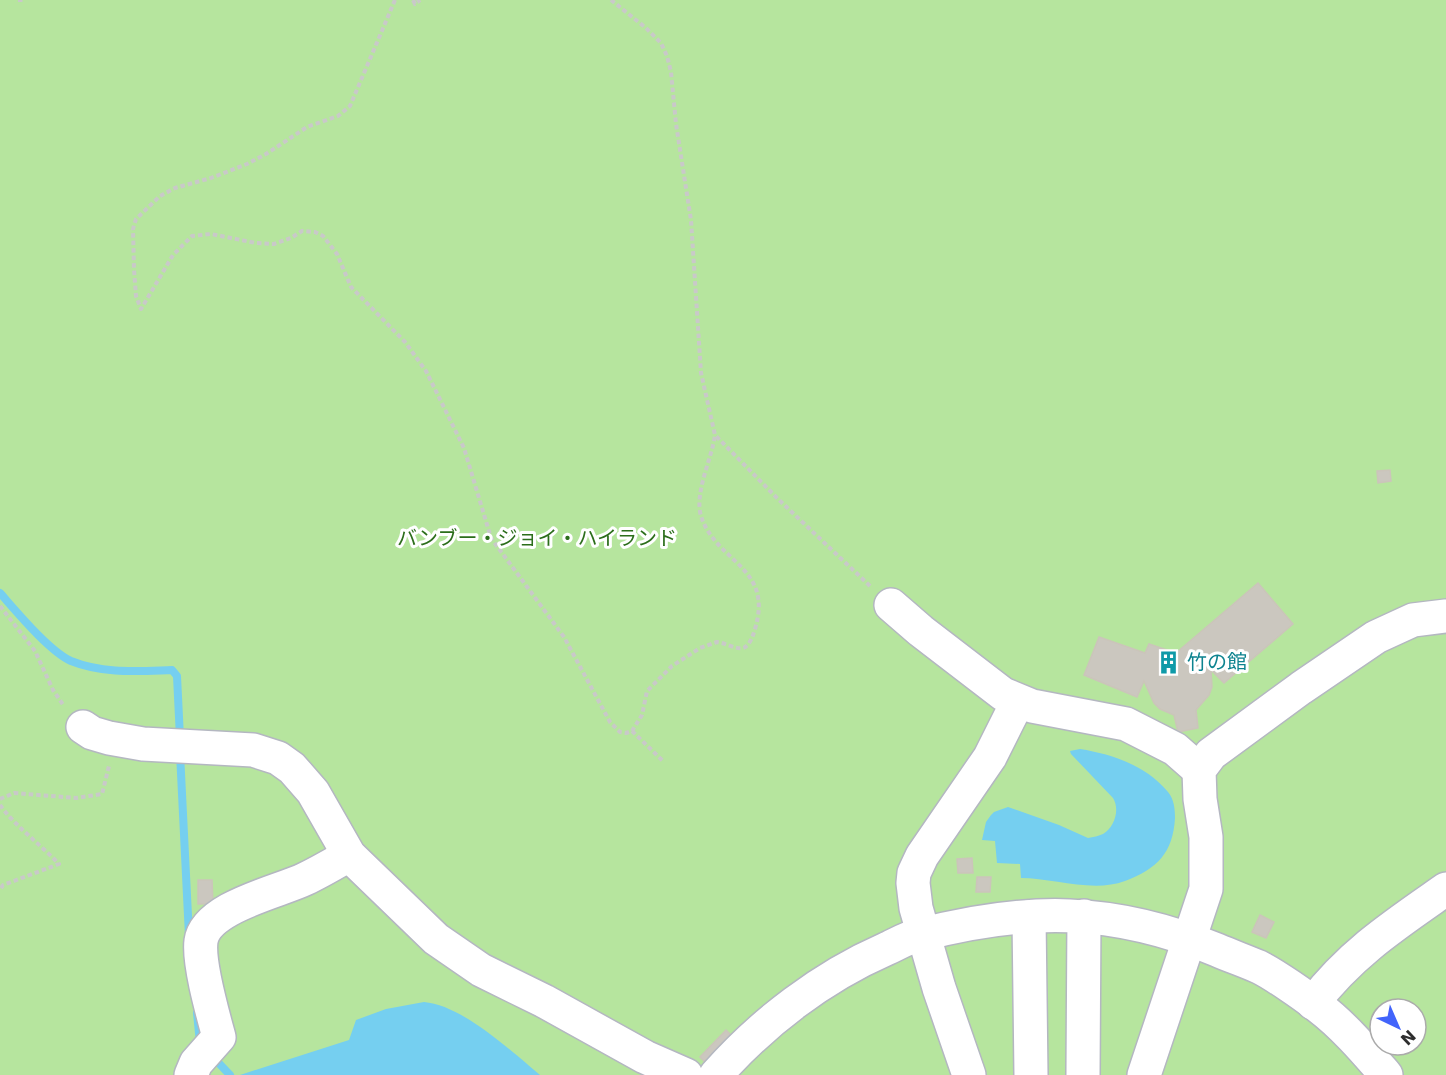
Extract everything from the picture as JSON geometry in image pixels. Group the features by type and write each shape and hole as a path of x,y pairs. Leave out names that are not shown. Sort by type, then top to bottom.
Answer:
{"street":[{"path":"891,605 1003,694 1018,701 1056,711 1126,723 1175,749 1199,770"},
{"path":"1144,1075 1206,889 1206,837 1200,799 1199,770 1211,754 1300,687 1376,637 1413,620 1446,616"},
{"path":"969,1075 923,934 916,908 914,873 922,856 990,757 1018,701"},
{"path":"82,727 92,733 116,739 163,747 212,746 253,750 278,758 292,768 313,792 350,855 428,932 465,960 645,1057 686,1075"},
{"path":"191,1075 196,1063 219,1037 203,967 201,940 209,926 223,914 248,901 305,879 350,855"},
{"path":"1313,1003 1340,971 1366,946 1446,889"},
{"path":"717,1075 739,1050 793,1004 857,962 923,934 992,919 1084,916 1121,920 1188,938 1261,968 1313,1003 1366,1052 1386,1075"},
{"path":"1083,1075 1084,916"},
{"path":"1029,917 1031,1075"}],"path":[{"path":"18,0 24,0"},
{"path":"395,0 350,106 338,116 308,127 266,154 228,172 174,188 160,196 136,219 133,228 136,296 141,309 173,255 192,236 211,234 256,243 274,244 302,231 315,232 323,236 337,254 351,287 405,342 426,371 464,448 487,529 495,544 564,637 610,722 620,732 627,733 632,730 642,715 647,691 672,666 700,648 717,642 732,648 744,647 752,639 757,622 756,587 753,580 714,539 701,515 703,485 716,435 701,373 692,220 676,124 671,72 667,56 660,43 646,28 611,0"},
{"path":"412,0 415,4 420,0"},
{"path":"716,435 778,499 891,605"},
{"path":"0,606 35,651 53,690 82,727"},
{"path":"632,730 664,762"},
{"path":"0,799 14,793 76,798 102,794 116,739"},
{"path":"0,805 10,819 27,832 59,864 3,885 0,890"}],"green space":[{"name":"バンブー・ジョイ・ハイランド","path":"0,0 1446,0 1446,1075 0,1075"}],"water":[{"path":"1080,749 1104,754 1139,768 1160,783 1168,792 1174,804 1175,818 1174,830 1167,850 1146,871 1113,884 1100,886 1021,878 1020,864 997,863 995,841 982,840 986,822 994,812 1008,807 1088,838 1103,834 1111,827 1116,812 1115,802 1071,754 1070,751"},
{"path":"424,1002 439,1005 470,1020 501,1042 540,1075 240,1075 349,1040 356,1020 386,1009"}],"building":[{"path":"1390,470 1391,481 1378,483 1377,471"},
{"name":"竹の館","path":"1258,583 1293,624 1224,683 1211,670 1212,687 1209,695 1196,710 1198,728 1178,732 1174,715 1160,709 1154,703 1144,681 1137,697 1084,675 1099,637 1145,653 1149,644 1176,653"},
{"path":"972,858 973,873 958,873 957,859"},
{"path":"977,877 991,877 990,892 976,892"},
{"path":"198,880 212,880 213,904 198,904"},
{"path":"1260,915 1274,922 1266,938 1252,932"},
{"path":"726,1030 736,1040 710,1067 700,1057"}],"waterway":[{"path":"0,593 43,640 71,661 108,670 172,670 177,676 180,738"},
{"path":"180,753 189,936"},
{"path":"197,1013 200,1043"},
{"path":"212,1056 230,1075"}],"place":[{"name":"竹の館","path":"1169,662"}]}
